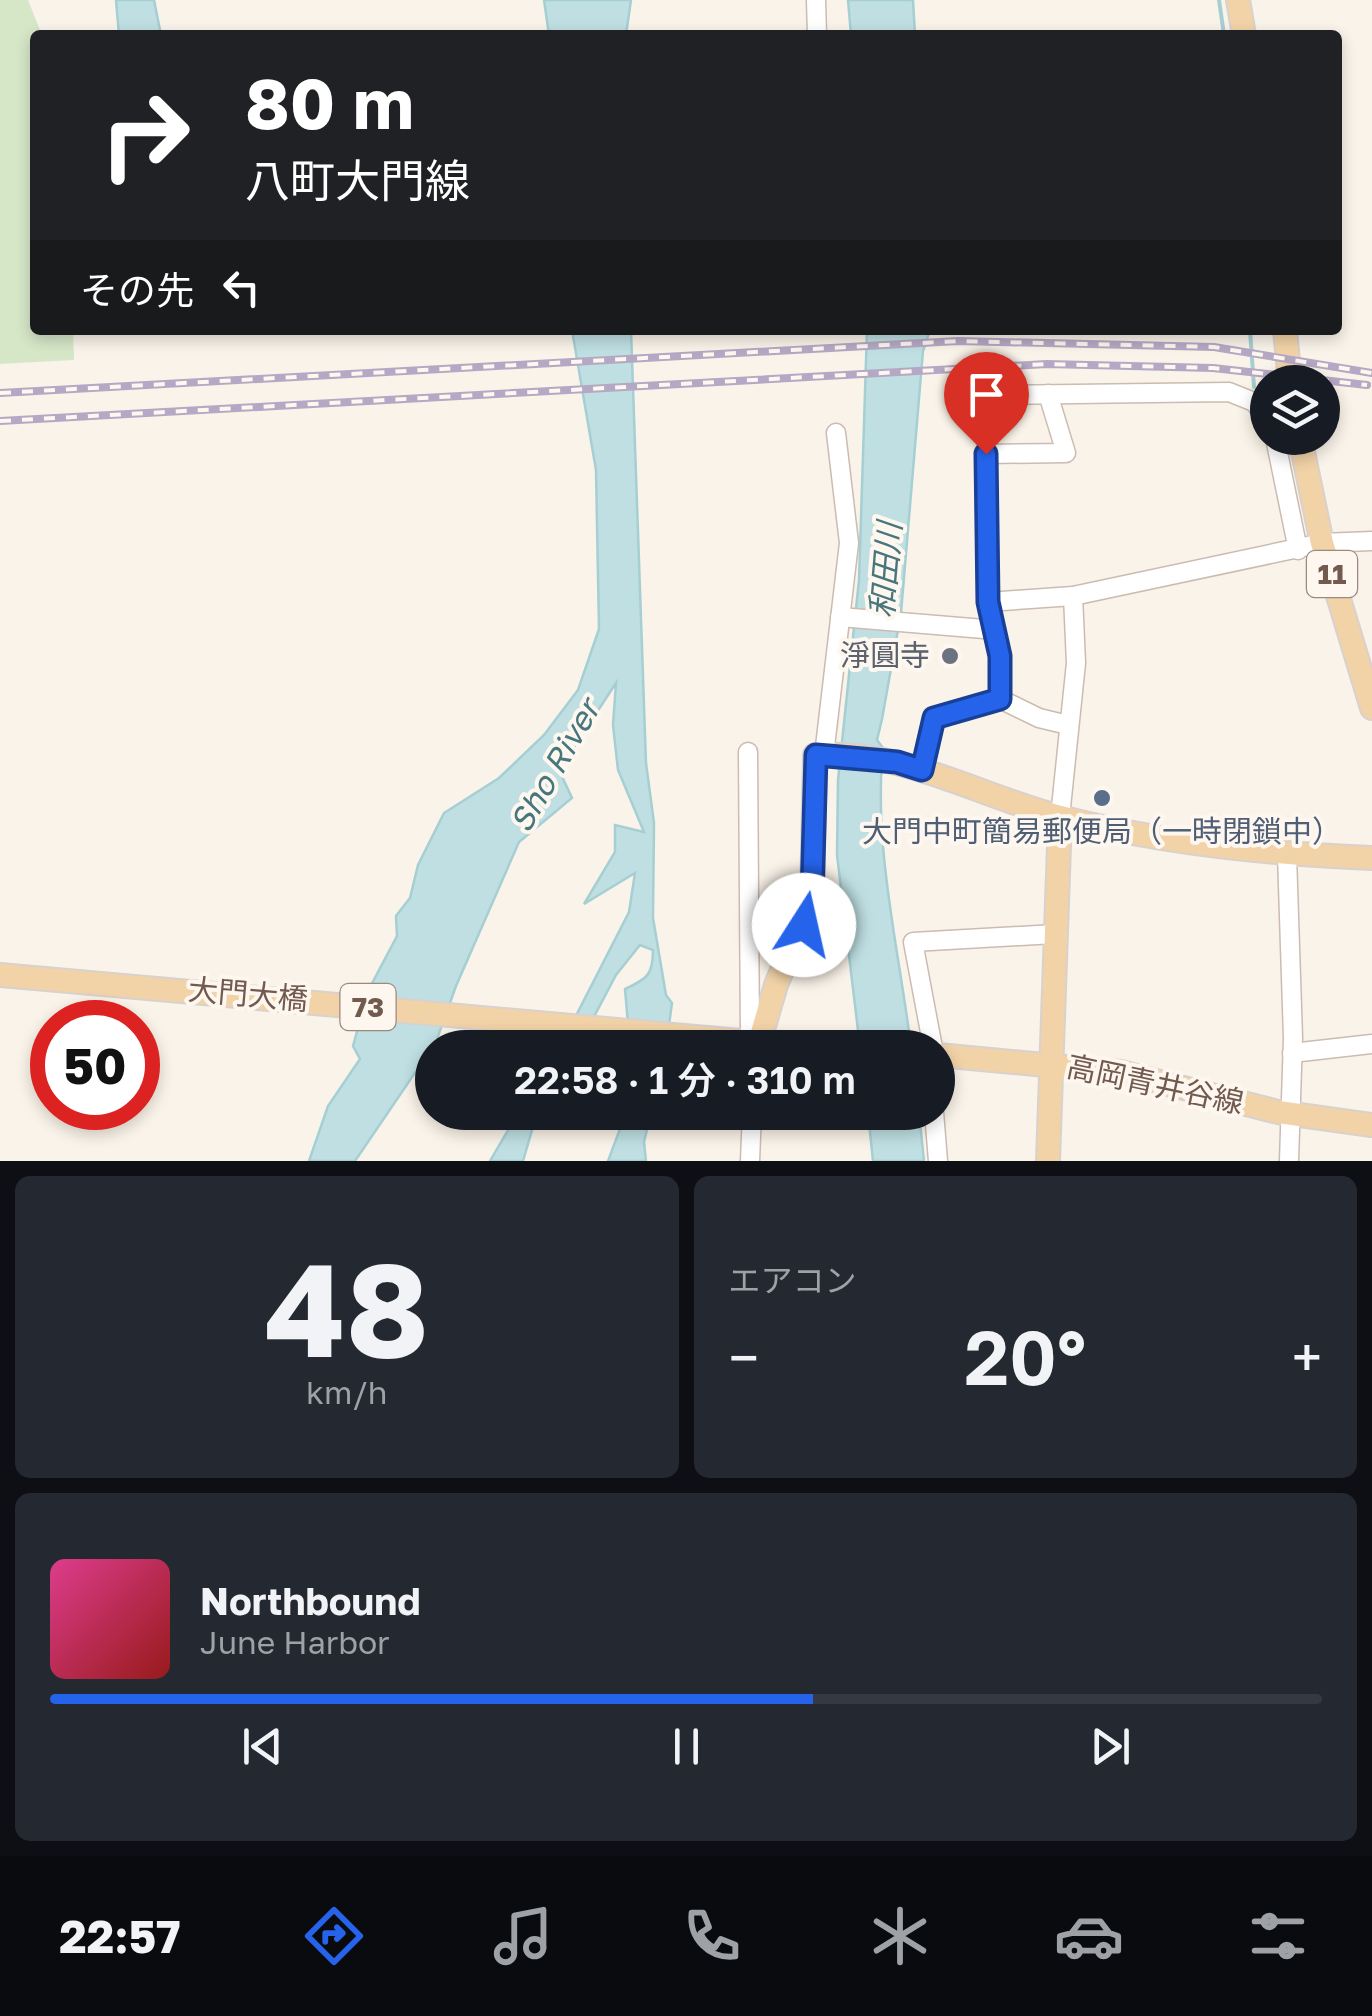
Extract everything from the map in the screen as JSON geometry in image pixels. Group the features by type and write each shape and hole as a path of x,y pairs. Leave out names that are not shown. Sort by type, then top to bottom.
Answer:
{"main road":[{"path":"1238,0 1243,30"},
{"path":"1285,335 1288,365"},
{"name":"11","path":"1304,455 1322,543 1362,641 1372,708"},
{"path":"756,1030 812,898 816,755 897,762 1060,817 1287,855 1372,858"},
{"path":"1048,1161 1060,817"},
{"name":"大門大橋","path":"0,975 607,1030"},
{"name":"高岡青井谷線","path":"955,1056 1051,1062 1121,1072 1289,1114 1372,1125"}],"street":[{"path":"816,0 817,30"},
{"path":"1000,699 996,630 988,602 987,394 1229,392 1250,400"},
{"path":"986,454 1066,453 1048,394"},
{"path":"824,754 844,616 849,543 836,433"},
{"path":"1278,455 1298,550"},
{"path":"988,602 1072,596 1322,543 1372,540"},
{"path":"1060,817 1076,663 1072,596"},
{"path":"844,616 996,630"},
{"path":"922,770 934,718 1000,699 1039,718 1068,725"},
{"path":"748,752 750,1030"},
{"path":"1287,855 1292,1053 1288,1161"},
{"path":"930,1030 914,942 1055,934"},
{"path":"1292,1053 1372,1044"},
{"path":"750,1161 751,1130"},
{"path":"935,1130 938,1161"}],"green space":[{"path":"0,0 28,0 40,30 30,30 30,335 73,335 74,360 0,364"}],"water":[{"path":"116,0 154,0 160,30 119,30"},
{"path":"544,0 631,0 627,30 548,30"},
{"path":"848,0 913,0 915,30 851,30"},
{"name":"Sho River","path":"573,335 631,335 646,763 654,823 653,918 666,995 672,1003 668,1030 629,1030 625,989 647,975 653,958 653,950 640,945 616,975 587,1030 569,1030 629,912 635,873 584,904 615,852 615,825 644,832 618,770 613,725 616,683 559,770 572,798 519,842 440,1030 415,1030 415,1073 355,1161 309,1161 328,1106 360,1059 353,1046 368,991 397,936 396,916 410,898 418,865 444,813 499,778 544,735 578,690 599,629 596,470"},
{"name":"和田川","path":"867,335 928,335 923,351 901,613 877,740 883,748 884,860 908,1030 858,1030 837,855 838,780 859,580"},
{"path":"508,1130 532,1130 523,1161 490,1161"},
{"path":"620,1130 647,1130 646,1161 608,1161"},
{"path":"870,1130 921,1130 924,1161 873,1161"}],"waterway":[{"path":"1219,0 1223,30"},
{"path":"1250,335 1252,365"}],"railway":[{"path":"0,393 958,341 1214,347 1372,373"},
{"path":"0,421 1047,364 1213,368 1367,385"}],"place":[{"name":"淨圓寺","path":"950,656"},
{"name":"大門中町簡易郵便局（一時閉鎖中）","path":"1102,798"}],"route":[{"path":"804,925 812,898 816,755 897,762 922,770 934,718 1000,699 1000,656 988,602 986,454"}]}
